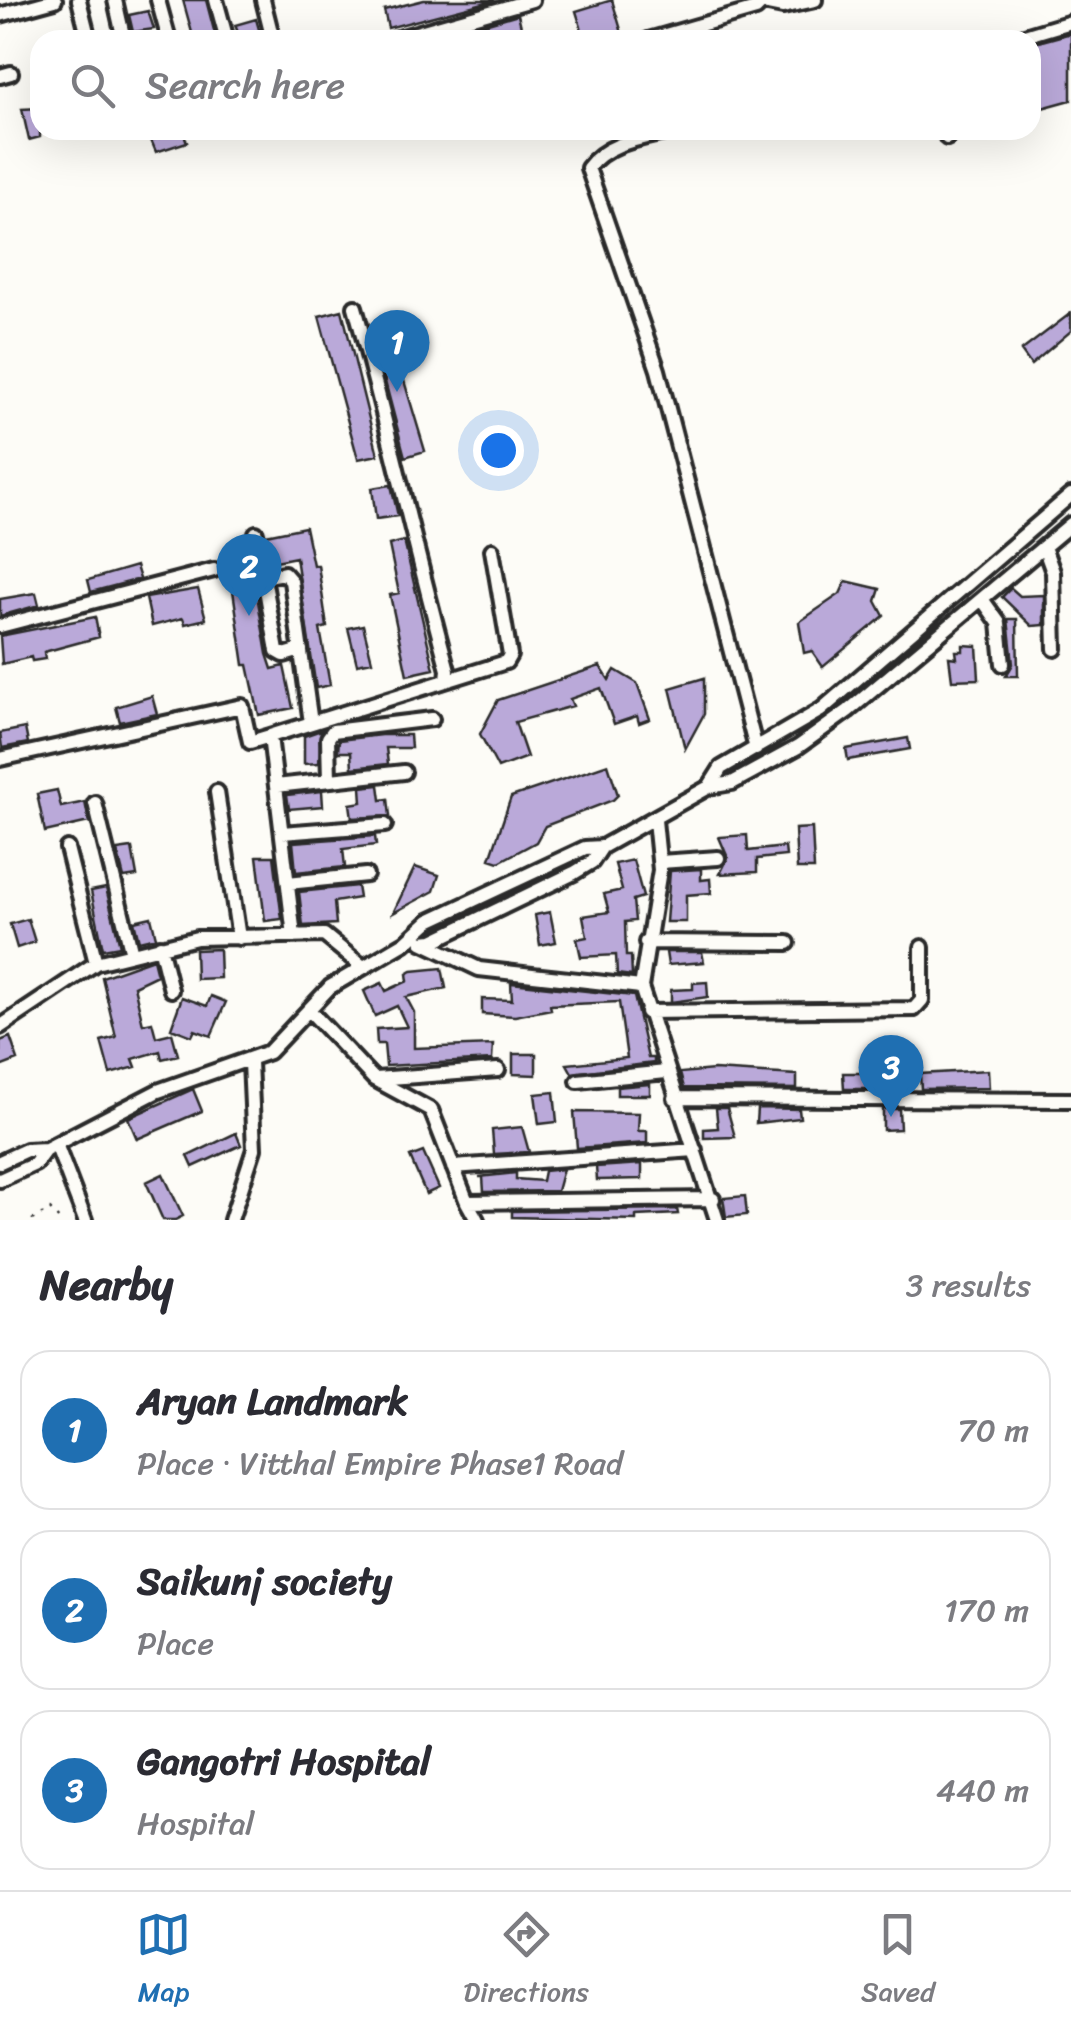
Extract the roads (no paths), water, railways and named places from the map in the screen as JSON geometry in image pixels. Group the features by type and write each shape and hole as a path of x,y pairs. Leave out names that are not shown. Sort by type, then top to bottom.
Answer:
{"street":[{"path":"0,15 55,0"},
{"path":"79,0 86,30"},
{"path":"115,0 122,30"},
{"path":"158,0 166,30"},
{"path":"216,0 224,30"},
{"path":"264,0 271,30"},
{"path":"429,30 532,0"},
{"path":"678,30 764,1 783,7 815,0"},
{"path":"1041,31 1071,22"},
{"path":"640,140 597,156 588,168 599,206 618,243 658,370 756,750"},
{"path":"355,307 400,466 402,502 448,670 446,680"},
{"path":"709,788 722,768 838,697 1071,495"},
{"path":"0,1180 34,1164 51,1147 158,1090 250,1062 291,1034 330,988 405,943 429,921 585,848 602,847 709,788 732,783 798,747 848,712 1071,524"},
{"path":"256,534 277,652 284,655 301,650"},
{"path":"1044,547 1053,572 1055,649"},
{"path":"0,759 242,706 250,742 509,659 492,550"},
{"path":"0,626 214,570"},
{"path":"265,577 284,573 289,576 312,723"},
{"path":"982,599 999,623 1003,664"},
{"path":"328,780 328,738 333,730 432,719"},
{"path":"270,736 294,936"},
{"path":"276,786 404,772"},
{"path":"217,792 239,938"},
{"path":"95,804 132,954"},
{"path":"654,820 660,862 641,987 666,1072 714,1199 717,1220"},
{"path":"282,833 385,824"},
{"path":"405,943 433,941 574,873 592,862 602,847"},
{"path":"67,848 96,963"},
{"path":"660,862 718,858"},
{"path":"288,883 366,875"},
{"path":"0,1027 96,963 197,938 324,935 363,967"},
{"path":"422,942 479,970 641,987"},
{"path":"646,942 788,943"},
{"path":"160,946 171,990"},
{"path":"647,1012 914,1009 922,1000 922,947"},
{"path":"310,1012 374,1079 431,1110 477,1220"},
{"path":"231,1220 254,1149 250,1062"},
{"path":"374,1079 498,1070"},
{"path":"578,1080 666,1072"},
{"path":"675,1098 1071,1100"},
{"path":"0,1162 26,1150 51,1147"},
{"path":"51,1147 84,1220"},
{"path":"254,1149 270,1148"},
{"path":"453,1166 695,1150"},
{"path":"468,1202 714,1199"}],"place":[{"name":"Aryan Landmark","path":"397,392"},
{"name":"Saikunj society","path":"249,616"},
{"name":"Gangotri Hospital","path":"891,1117"}]}
